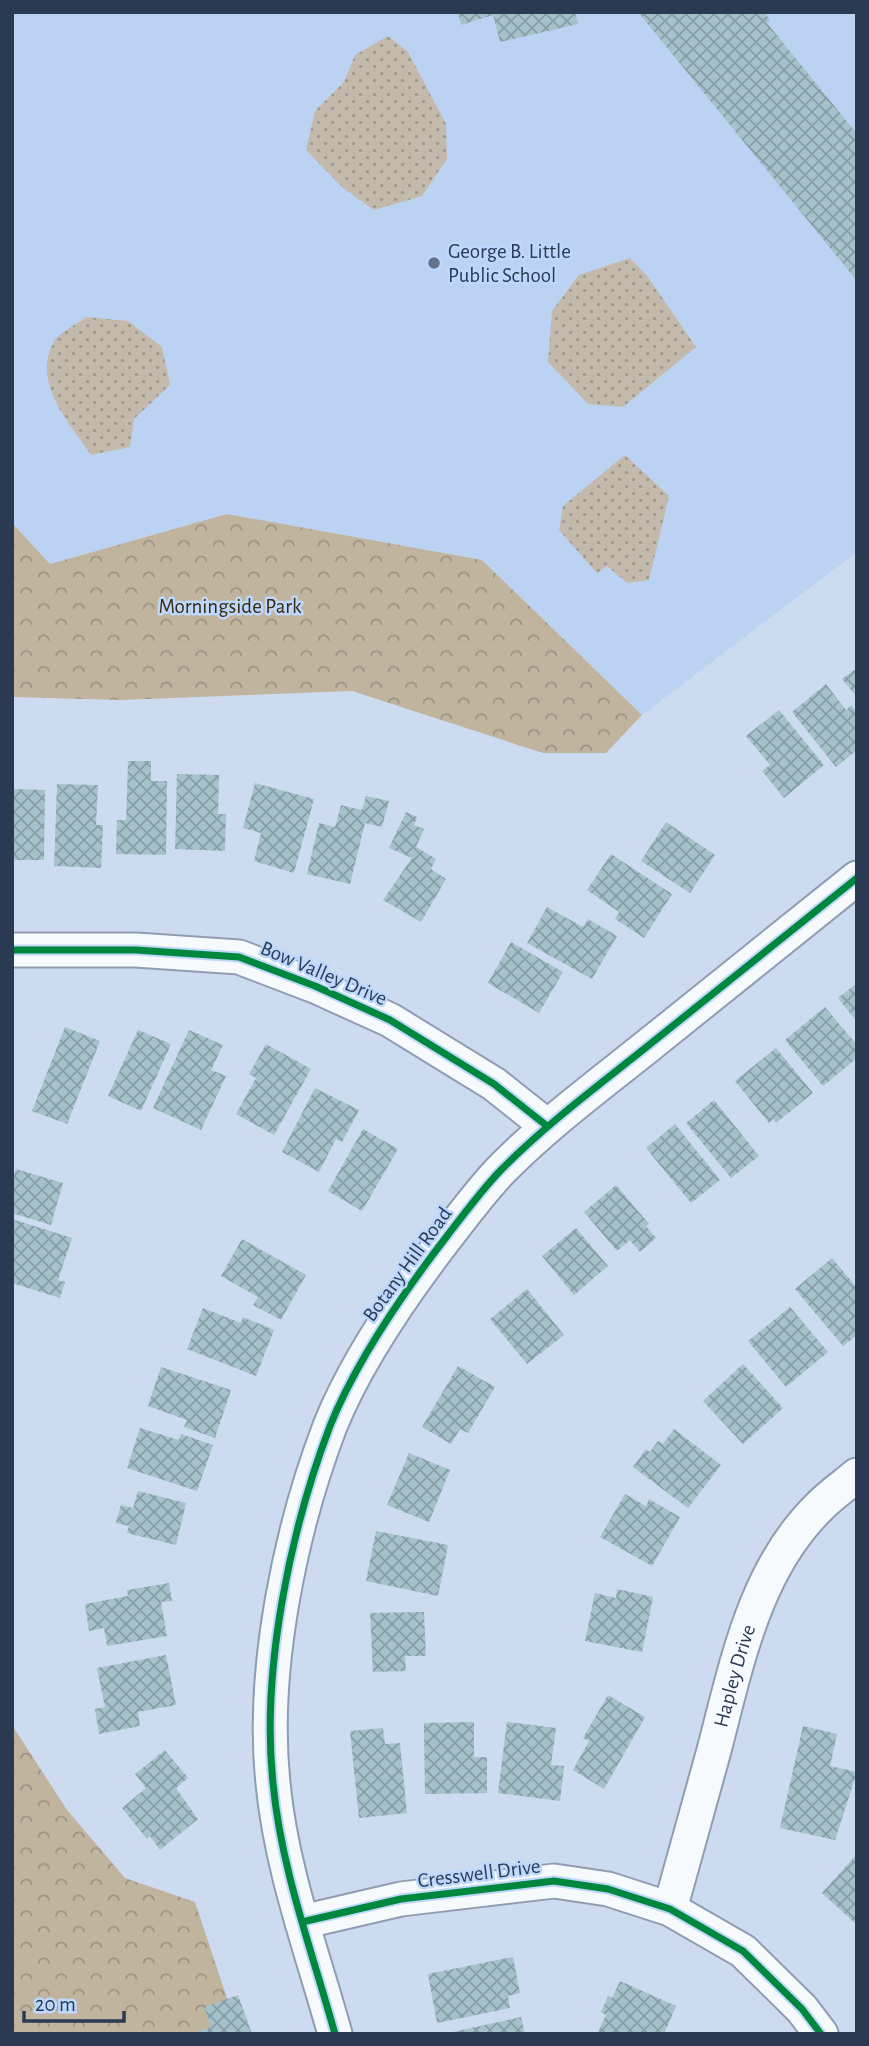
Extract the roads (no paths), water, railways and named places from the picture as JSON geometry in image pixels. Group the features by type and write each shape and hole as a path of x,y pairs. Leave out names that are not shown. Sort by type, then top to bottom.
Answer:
{"street":[{"name":"Botany Hill Road","path":"335,2034 279,1836 271,1754 273,1682 281,1611 302,1517 331,1425 370,1347 403,1294 479,1194 547,1126 857,878"},
{"name":"Bow Valley Drive","path":"12,950 136,950 239,957 315,986 390,1020 494,1084 547,1126"},
{"name":"Hapley Drive","path":"670,1909 735,1663 761,1594 788,1546 819,1507 857,1475"},
{"name":"Cresswell Drive","path":"302,1922 401,1899 554,1881 608,1889 670,1909 743,1951 802,2009 821,2034"}],"place":[{"name":"George B. Little Public School","path":"434,263"}],"park label":[{"name":"Morningside Park","path":"230,606"}]}
